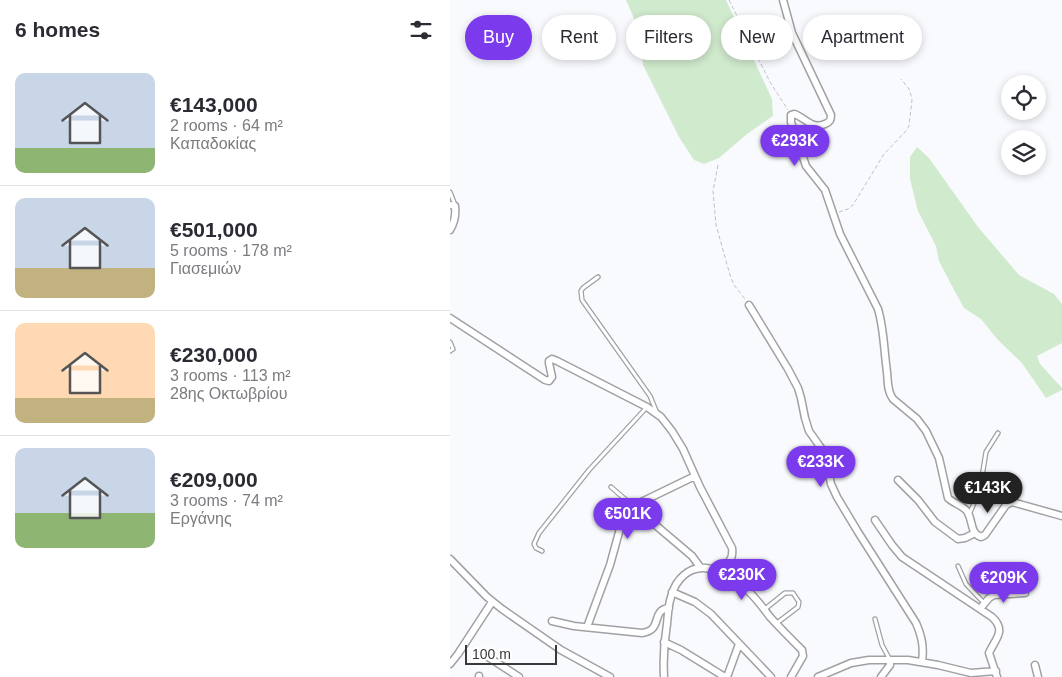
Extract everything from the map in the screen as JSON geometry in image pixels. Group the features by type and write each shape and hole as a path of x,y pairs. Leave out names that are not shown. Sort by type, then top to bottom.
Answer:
{"street":[{"path":"783,0 792,33 832,118 827,124 818,126 810,124 794,114 792,115 791,122 804,161 825,190 840,234 880,316 890,396 922,424 939,458 948,498 966,510 975,533 980,537 984,535 1006,506 1012,502 1062,516"},
{"path":"450,230 456,218 453,205"},
{"path":"749,305 788,368 798,388 810,431 831,462 830,479 837,497 916,623 923,643 922,662"},
{"path":"450,318 545,380 549,381 552,378 549,362 554,360 657,413 666,423 688,458 695,476 733,550 730,562 714,570"},
{"path":"586,627 610,564 626,512 633,506 695,476"},
{"path":"898,480 918,500 935,522 958,539 975,533"},
{"path":"633,506 692,556 700,567"},
{"path":"818,677 858,661 869,660 922,662 971,675 996,674 989,653 998,637 1000,628 994,619 982,607 902,557 875,520"},
{"path":"450,559 492,602 561,650 610,677"},
{"path":"664,677 664,642 672,592 683,576 700,567 714,570 746,590 802,650 803,656 791,677"},
{"path":"672,592 699,604 711,614 771,677"},
{"path":"982,607 994,594 1025,593"},
{"path":"450,663 492,602"},
{"path":"552,622 634,633 648,632 654,627 659,612 662,609 669,608"},
{"path":"664,642 726,677 739,644"},
{"path":"485,655 519,677"},
{"path":"881,677 890,664 890,660"},
{"path":"1035,665 1038,677"}],"lane":[{"path":"450,192 453,205"},
{"path":"598,277 583,288 581,291 582,300 650,396 657,413"},
{"path":"450,342 453,349 450,351"},
{"path":"542,551 536,548 534,544 538,533 589,470 647,407"},
{"path":"969,515 980,489 986,452 998,432"},
{"path":"611,487 633,506"},
{"path":"958,566 960,574 982,607"},
{"path":"764,610 785,593 792,593 799,605 776,624"},
{"path":"875,619 882,645 890,660"}],"path":[{"path":"729,0 770,82 792,115"},
{"path":"833,213 843,211 853,205 884,154 909,126 912,100 909,89 901,79"},
{"path":"718,165 713,191 716,225 734,285 749,305"}],"green space":[{"path":"626,0 726,0 733,15 721,15 721,60 754,60 772,99 773,116 747,134 719,158 704,164 694,160 679,137 643,65 642,60 711,60 711,15 632,15"},
{"path":"917,147 929,158 978,227 1019,275 1054,294 1062,304 1062,343 1037,356 1040,364 1062,390 1046,398 1022,363 998,340 981,319 964,308 939,261 936,246 918,211 910,179 910,157"}]}
